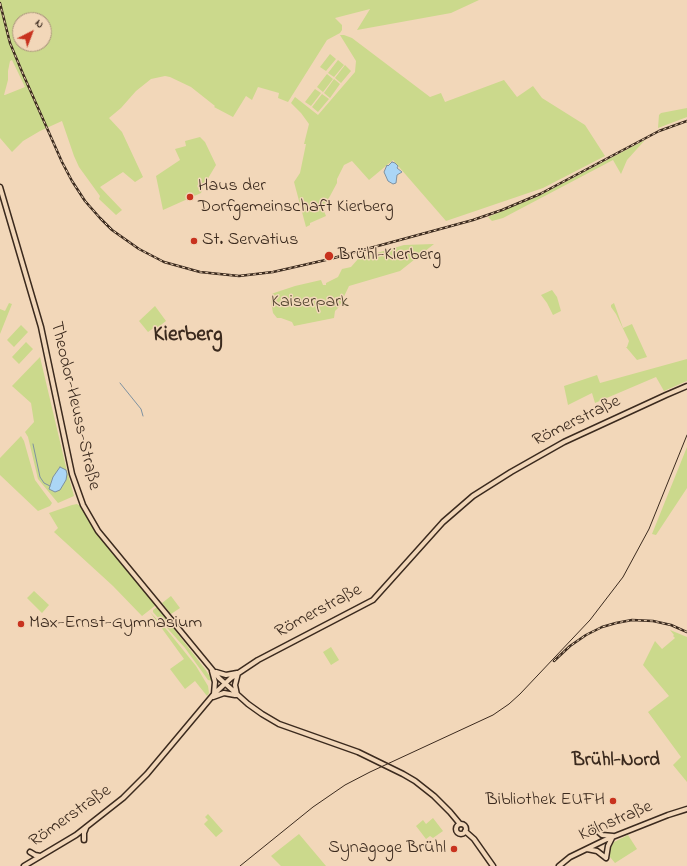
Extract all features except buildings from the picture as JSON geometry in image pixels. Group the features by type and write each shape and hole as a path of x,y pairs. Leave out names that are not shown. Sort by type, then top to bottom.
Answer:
{"main road":[{"name":"Theodor-Heuss-Straße","path":"0,187 41,327 72,474 83,506 98,532 213,670 237,696 271,720 297,731 358,752 382,762 409,777 434,796 447,808 460,824"},
{"name":"Römerstraße","path":"24,866 86,828 134,788 213,696 238,672 373,600 443,522 467,501 485,488 564,442 666,394 687,386"},
{"path":"213,670 226,675 238,672 235,685 237,696 224,693 213,696 216,682 213,670"},
{"name":"Kölnstraße","path":"559,866 570,857 614,836 687,809"},
{"path":"465,831 462,834 457,832 456,827 460,824 464,826 465,831 474,839 494,866"},
{"path":"76,835 84,840 86,828"},
{"path":"587,849 597,851 606,858 607,847 614,836 602,835 594,828"},
{"path":"29,863 30,852 35,855 42,855"}],"green space":[{"path":"0,0 479,0 451,13 357,30 370,9 335,18 342,25 342,30 340,33 327,40 288,102 278,98 279,93 258,87 252,100 246,96 233,117 214,107 215,106 191,87 170,77 165,76 151,79 136,91 121,108 109,118 122,132 143,177 135,182 123,172 100,187 122,210 116,215 99,199 100,196 79,167 62,121 23,141 12,152 0,138","holes":["12,60 25,87 4,95 8,80 10,61"]},
{"path":"340,35 352,38 430,97 441,93 445,102 504,80 517,97 533,86 542,98 585,125 605,156 543,188 446,221 393,160 369,180 352,161 344,165 337,179 337,183 323,209 326,216 310,223 310,225 306,227 294,182 300,173 306,144 304,144 309,124 291,103 295,97 318,115 355,72 356,61"},
{"path":"330,54 336,59 326,71 320,67"},
{"path":"338,60 344,65 334,77 328,73"},
{"path":"345,65 351,71 341,83 335,78"},
{"path":"327,74 333,79 323,92 317,87"},
{"path":"334,79 340,84 330,98 324,93"},
{"path":"315,89 321,93 311,106 305,102"},
{"path":"322,94 329,99 318,112 312,107"},
{"path":"687,108 687,117 658,128 659,115 661,113"},
{"path":"200,137 205,142 216,165 201,193 163,210 156,176 180,160 175,149 186,146 185,141"},
{"path":"645,140 627,160 621,174 613,160 503,218 492,221 488,217 540,195"},
{"name":"Kaiserpark","path":"434,244 400,271 349,286 339,307 335,311 334,318 294,326 292,322 277,318 273,313 271,302 272,294 274,293 321,280 323,285 326,285 326,283 338,277 342,269 351,267 358,259 370,255 404,245"},
{"path":"552,290 557,297 561,311 553,315 541,295"},
{"path":"9,303 12,304 0,334 0,309 5,311"},
{"path":"614,303 623,328 632,324 647,357 637,360 626,347 629,341 611,307"},
{"path":"155,306 166,321 157,328 155,327 148,332 139,321"},
{"path":"21,325 28,332 14,347 7,340"},
{"path":"26,342 33,349 19,364 12,357"},
{"path":"40,357 74,496 58,503 38,479 28,437 25,432 34,422 31,403 12,386"},
{"path":"687,359 687,381 664,391 656,377 595,403 592,393 568,405 564,386 597,375 600,383"},
{"path":"21,436 24,441 35,480 52,503 50,506 38,511 0,475 0,458"},
{"path":"687,447 687,488 656,535 652,534"},
{"path":"77,504 80,506 98,535 156,605 142,616 113,586 54,532 58,528 49,513"},
{"path":"34,591 49,605 42,613 27,598"},
{"path":"171,596 180,608 171,614 162,603"},
{"path":"157,607 213,681 208,680 185,648 153,612 153,610"},
{"path":"150,612 167,630 196,666 208,686 209,693 207,696 195,681 185,689 170,669 184,659"},
{"path":"670,630 687,637 687,782 673,765 681,757 648,712 669,696 643,665 655,641 662,649 675,638"},
{"path":"331,647 339,660 331,665 323,652"},
{"path":"208,814 223,831 216,837 204,824 208,820 205,817"},
{"path":"433,818 443,831 433,838 430,836 426,839 416,826 423,820 426,824"},
{"path":"299,834 326,866 281,866 271,856"},
{"path":"628,835 637,849 615,863 610,857 609,853 611,846 614,842"}],"water":[{"path":"392,162 398,166 397,168 402,172 397,175 396,183 393,184 388,181 384,172 387,165 388,166"},
{"path":"60,467 66,470 66,480 60,490 55,492 49,489 53,477"}],"waterway":[{"path":"120,383 141,409 143,416"},
{"path":"33,444 40,477 44,483 50,486"}],"tram line":[{"path":"240,866 313,807 345,785 493,715 520,694 590,620 623,577 649,529 687,435"}],"railway":[{"path":"0,3 10,43 23,74 62,162 85,201 112,230 139,249 164,262 200,272 239,276 273,272 330,259 473,220 540,194 659,131 687,121"},
{"path":"554,661 570,646 586,635 602,627 616,623 632,620 653,621 671,625 687,632"}],"place":[{"name":"Haus der Dorfgemeinschaft Kierberg","path":"190,197"},
{"name":"St. Servatius","path":"194,241"},
{"name":"Brühl-Kierberg","path":"329,256"},
{"name":"Max-Ernst-Gymnasium","path":"21,624"},
{"name":"Bibliothek EUFH","path":"613,801"},
{"name":"Synagoge Brühl","path":"454,849"}],"district":[{"name":"Kierberg","path":"188,336"},
{"name":"Brühl-Nord","path":"616,762"}]}
